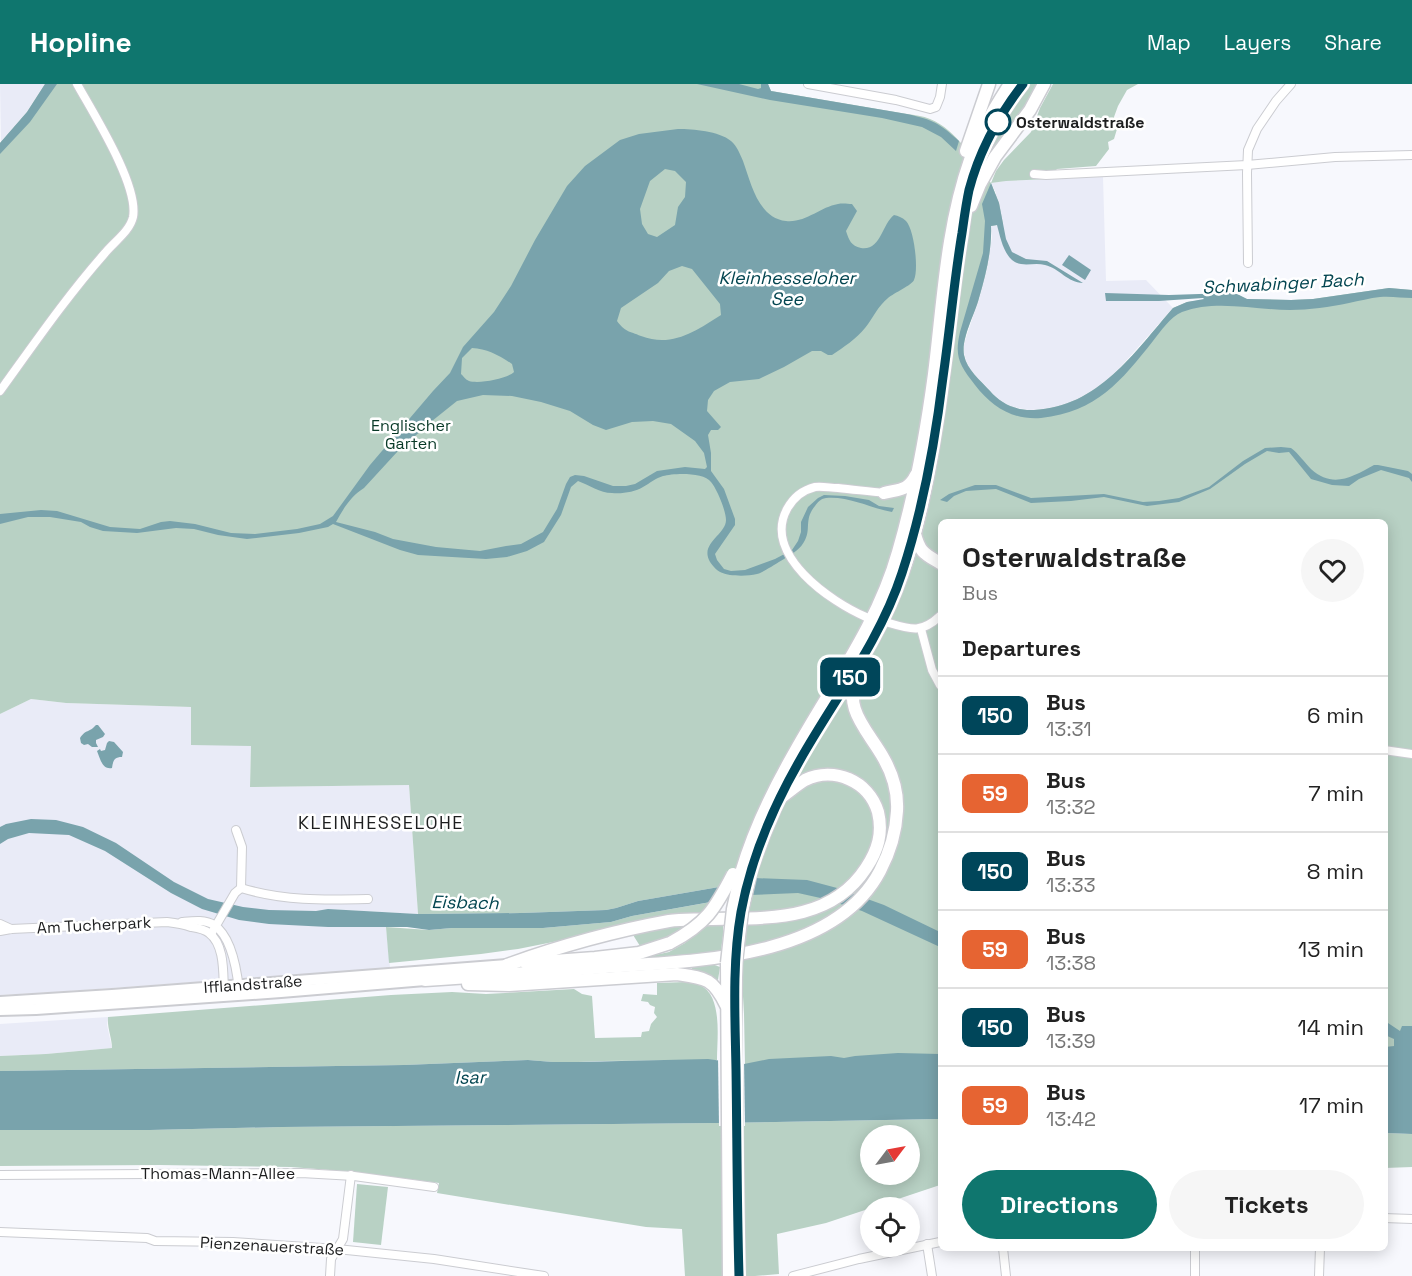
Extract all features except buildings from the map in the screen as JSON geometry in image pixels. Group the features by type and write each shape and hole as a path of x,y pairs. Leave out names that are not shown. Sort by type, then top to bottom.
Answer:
{"highway":[{"path":"507,965 639,953 670,943 693,930 712,912 742,872 762,838 800,760 872,641 901,578 915,534 920,465 934,376 958,179 964,154 990,84"},
{"path":"953,223 970,158 998,102 1010,84"},
{"path":"739,1276 733,1166 729,1011 733,909 746,858 762,816 793,755 844,671 868,626 883,594 916,508 931,460 969,191 978,161 1007,107 1023,84"},
{"path":"964,216 975,200 980,184 995,157 1030,110 1044,84"},
{"path":"884,493 910,485 920,465"},
{"path":"884,493 897,496 916,508"},
{"path":"915,534 918,546 935,561"},
{"path":"901,578 914,563 935,561"},
{"path":"425,980 701,960 778,945 804,936 843,913 861,899 876,879 888,856 894,837 897,804 893,779 886,761 857,717 854,705 856,678 870,653 872,641"},
{"path":"507,965 630,928 677,920 769,919 794,915 825,905 845,891 863,873 874,856 880,835 880,822 876,807 861,786 849,778 836,774 821,775 806,780 780,798"},
{"path":"425,980 451,984 508,985 677,974 703,978 713,985 721,994 729,1011"},
{"path":"729,1276 733,1166"}],"main road":[{"name":"Ifflandstraße","path":"239,990 507,965"},
{"name":"Ifflandstraße","path":"0,1001 425,980"},
{"name":"Ifflandstraße","path":"0,1011 224,991"}],"street":[{"path":"0,391 78,285 124,233 134,215 130,193 118,158 77,84"},
{"path":"808,84 896,100 930,109 936,107 942,84"},
{"path":"1248,263 1248,150 1257,129 1291,84"},
{"path":"1034,174 1247,165 1335,157 1412,155"},
{"path":"866,617 824,594 809,579 786,550 781,527 784,514 791,503 802,492 818,486 884,493"},
{"path":"889,623 908,629 921,629 938,618"},
{"path":"921,629 932,670 938,681"},
{"path":"1388,751 1412,754"},
{"path":"224,991 222,959 211,934 235,893 241,888 242,847 236,830"},
{"path":"241,888 263,895 294,899 368,899"},
{"name":"Am Tucherpark","path":"177,923 193,921 217,923"},
{"name":"Am Tucherpark","path":"0,931 167,922 211,934"},
{"path":"217,923 232,953 239,990"},
{"name":"Am Tucherpark","path":"0,924 11,929"},
{"name":"Thomas-Mann-Allee","path":"0,1175 301,1173 351,1176 434,1187"},
{"path":"330,1276 331,1259 343,1239 351,1176"},
{"path":"1388,1218 1412,1219"},
{"name":"Pienzenauerstraße","path":"0,1232 147,1238 156,1242 232,1242 337,1249 434,1259 544,1276"},
{"path":"793,1276 938,1242"},
{"path":"927,1244 932,1276"},
{"path":"1003,1251 1006,1276"},
{"path":"1195,1251 1195,1276"},
{"path":"1319,1276 1320,1251"}],"shaded area":[{"path":"0,84 45,84 27,112 1,142"},
{"path":"1103,177 1106,281 1146,280 1173,308 1109,380 1089,395 1051,409 1029,410 1012,407 996,399 968,368 964,353 964,344 979,298 992,238 991,226 996,193 991,183"},
{"path":"31,699 66,703 191,707 251,746 250,787 409,785 418,914 328,909 329,927 386,927 390,968 0,995 0,714"},
{"path":"108,1017 107,1025 112,1048 0,1056 0,1024"}],"green space":[{"name":"Englischer Garten","path":"45,84 768,84 771,91 927,118 940,124 957,138 991,183 999,203 1003,224 991,226 991,244 986,271 966,334 964,355 971,370 994,396 1004,403 1022,409 1057,407 1096,388 1129,359 1173,308 1187,302 1229,293 1247,299 1291,300 1389,288 1412,290 1412,1042 1388,1048 1388,519 938,519 938,1060 745,1065 741,961 747,915 719,887 638,901 606,910 418,914 409,785 250,787 251,746 191,745 191,707 66,703 31,699 0,714 0,143 27,112"},
{"path":"1027,84 1039,84 984,168 990,145"},
{"path":"1053,84 1138,84 1127,90 1118,106 1114,117 1117,129 1114,139 1108,142 1109,149 1096,166 1057,169 1048,179 991,183 1004,160 1031,132 1040,108"},
{"path":"711,902 669,936 640,946 628,927 518,949 389,963 386,927 429,930 543,928 611,922"},
{"path":"723,924 721,950 717,952 640,960 669,952 708,925"},
{"path":"712,964 720,967 718,980 692,971 692,967"},
{"path":"686,982 700,985 712,998 718,1030 717,1060 553,1062 528,1060 404,1065 0,1071 0,1056 112,1048 108,1017 391,995 452,992 486,994 574,989 592,996 595,1038 641,1037 642,1032 649,1031 657,1017 654,1013 655,1007 648,1002 641,1001 643,994 657,995 657,983"},
{"path":"938,1119 938,1186 904,1197 860,1197 860,1212 826,1223 777,1234 779,1274 685,1276 682,1229 646,1227 437,1193 439,1183 355,1172 291,1167 0,1166 0,1130"},
{"path":"1388,1133 1412,1134 1412,1167 1388,1168"},
{"path":"357,1184 388,1187 381,1245 353,1242"}],"water":[{"path":"45,84 57,84 30,122 0,154 0,143 27,112"},
{"path":"697,84 739,84 758,89 761,88 761,84 768,84 771,91 907,114 936,123 959,141 956,151 941,137 922,127 882,118 770,100"},
{"name":"Kleinhesseloher See","path":"684,129 706,131 726,138 738,150 762,206 776,218 786,221 800,220 831,206 852,204 857,211 846,231 855,246 868,248 873,245 894,215 902,218 909,225 915,249 914,280 884,301 858,336 832,355 812,351 759,379 730,382 714,391 708,400 707,411 721,427 718,430 711,430 708,435 711,471 724,489 735,519 735,525 715,554 724,569 745,570 792,550 798,541 801,522 808,507 824,495 869,500 879,506 894,508 892,512 851,500 822,499 812,511 807,536 799,549 760,573 744,576 721,572 709,559 707,553 709,547 725,526 724,511 711,482 702,476 688,474 663,476 636,490 620,493 603,492 578,481 571,487 561,515 544,542 527,551 507,557 486,559 418,555 333,524 299,533 247,539 176,528 137,533 103,531 81,522 50,517 28,517 0,524 0,514 41,510 57,511 110,527 140,529 170,521 195,524 231,533 255,534 320,524 333,516 370,465 450,373 463,347 494,312 511,286 567,186 585,166 620,140 639,134","holes":["665,169 675,171 686,182 685,197 678,207 675,225 657,237 648,234 642,224 640,209 650,181","682,266 692,269 720,304 721,315 693,332 673,339 652,339 622,327 617,321 621,308 658,283 669,271","472,348 483,350 498,355 512,364 514,372 493,380 469,381 461,374 462,358","483,395 512,396 570,411 606,430 632,422 653,421 671,424 695,441 704,453 707,467 705,469 685,467 657,471 635,484 626,486 613,486 575,475 570,477 566,484 557,509 543,532 521,544 480,551 436,547 393,539 336,522 351,499 398,451 457,401"]},
{"path":"991,183 999,203 1006,239 1012,252 1026,259 1047,261 1083,283 1073,281 1045,265 1023,264 1012,260 1004,248 997,225 991,226 991,244 986,271 966,334 964,355 971,370 994,396 1016,408 1034,410 1057,407 1096,388 1129,359 1173,308 1187,302 1204,299 1106,301 1105,293 1169,295 1229,293 1247,299 1291,300 1389,288 1412,290 1412,298 1380,297 1334,306 1290,310 1236,306 1195,308 1174,317 1130,369 1093,402 1061,415 1041,418 1021,417 988,400 965,372 958,355 960,332 983,253 985,221 982,204"},
{"path":"1069,255 1091,270 1085,280 1062,265"},
{"path":"1265,448 1291,448 1311,469 1327,478 1335,480 1350,477 1378,465 1408,471 1412,474 1412,482 1409,478 1381,470 1349,486 1332,485 1311,479 1289,452 1267,451 1210,489 1179,502 1147,506 1104,497 1031,503 996,489 966,491 947,502 940,500 949,494 975,485 996,485 1031,498 1104,494 1143,502 1179,498 1209,487 1243,461"},
{"path":"96,725 105,734 96,740 98,747 81,743 82,735"},
{"path":"109,741 114,742 123,752 122,757 114,760 112,768 104,765 97,751 105,750"},
{"path":"31,819 56,820 83,827 116,843 174,882 208,899 243,907 269,910 328,909 418,914 606,910 638,901 719,887 754,878 807,880 884,905 938,931 938,946 862,911 798,893 750,895 632,916 611,922 543,928 429,930 407,927 269,924 239,920 202,909 171,893 105,851 69,835 29,833 8,839 0,844 0,827"},
{"path":"1388,1023 1400,1031 1402,1026 1412,1026 1412,1134 1388,1133 1388,1047 1394,1046 1394,1039 1388,1036"},
{"name":"Isar","path":"898,1053 938,1054 938,1119 0,1130 0,1071 404,1065 528,1060 578,1062 708,1059 744,1064 769,1059"}],"pier":[{"path":"718,1057 744,1060 745,1126 719,1126"}],"bus line":[{"name":"150","path":"739,1276 735,988 741,911 751,871 770,818 800,760 872,641 901,578 915,534 931,460 969,191 978,161 1007,107 1023,84"}],"place":[{"name":"Osterwaldstraße","path":"998,122"}],"district":[{"name":"KLEINHESSELOHE","path":"381,822"}],"water label":[{"name":"Schwabinger Bach","path":"1283,283"},
{"name":"Eisbach","path":"465,902"}]}
